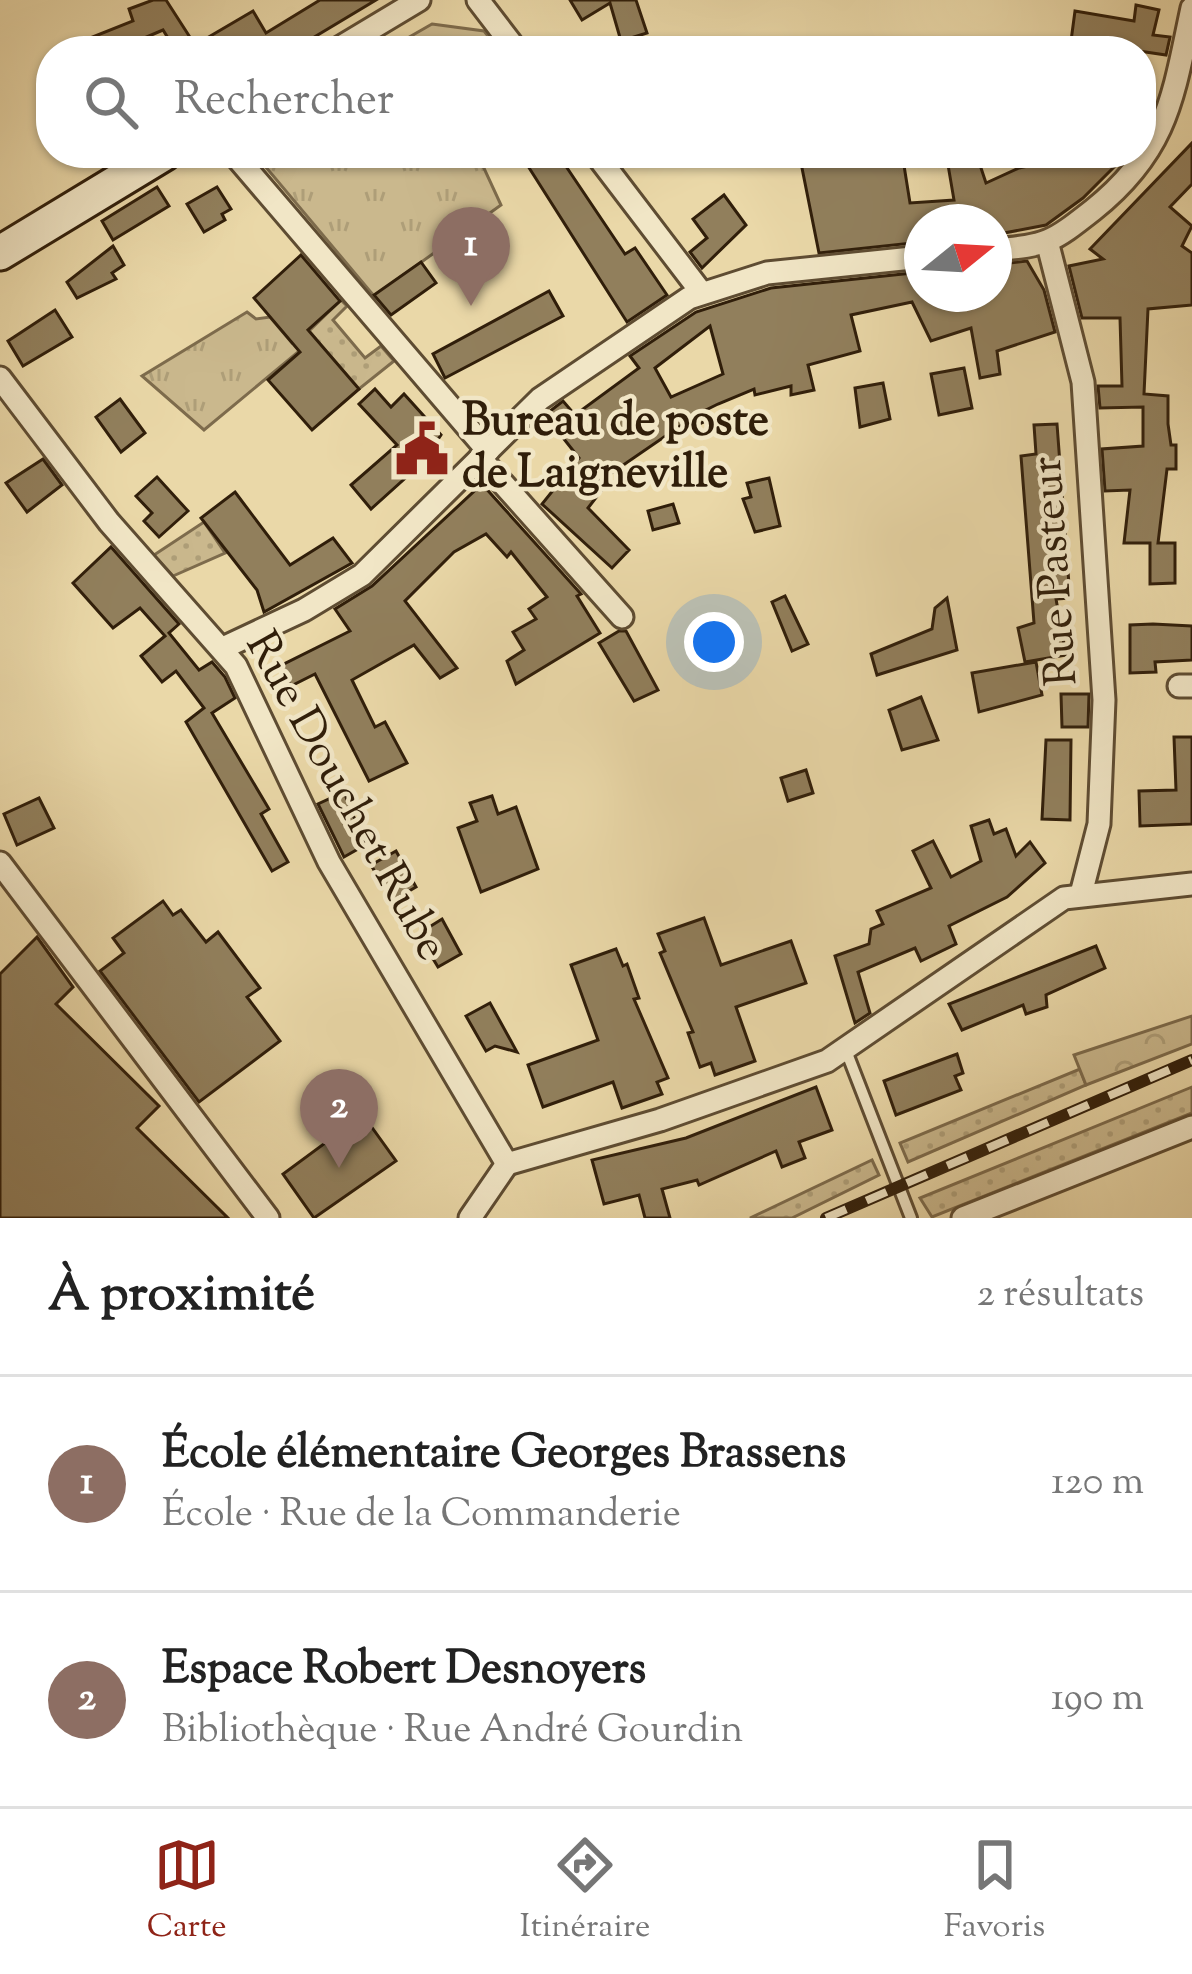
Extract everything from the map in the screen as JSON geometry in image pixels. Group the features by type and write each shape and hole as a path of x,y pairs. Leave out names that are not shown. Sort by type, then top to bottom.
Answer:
{"main road":[{"path":"0,253 140,168"}],"street":[{"path":"359,36 419,0"},
{"path":"478,0 506,36"},
{"path":"1156,137 1186,62 1192,8"},
{"path":"246,168 622,617"},
{"path":"606,168 701,292"},
{"path":"1012,248 1048,245 1138,168"},
{"name":"Rue Pasteur","path":"1048,245 1082,382 1103,681 1099,824 1081,894"},
{"path":"223,648 304,610 362,575 552,390 701,292 781,271 904,259"},
{"name":"Rue Douchet Rube","path":"0,378 109,522 223,648 329,862 507,1164"},
{"path":"0,863 268,1218"},
{"path":"470,1218 507,1164 661,1120 814,1066 1043,908 1081,894 1192,884"},
{"path":"963,1218 1192,1127"}],"lane":[{"path":"845,1048 911,1218"}],"green space":[{"path":"432,24 484,31 488,36 411,36"},
{"path":"267,168 484,168 501,205 374,296"},
{"path":"341,300 347,306 333,320 365,358 381,346 394,361 359,389 309,331"},
{"path":"247,312 256,319 270,317 292,343 309,331 315,338 204,430 142,376"},
{"path":"204,522 225,553 173,576 154,555"},
{"path":"1192,1016 1192,1044 1086,1085 1074,1055"},
{"path":"1080,1069 1086,1085 908,1162 900,1143"},
{"path":"1192,1087 1192,1113 932,1217 920,1198"},
{"path":"872,1160 879,1175 792,1218 750,1218"}],"building":[{"path":"166,0 189,36 167,36 163,30 149,36 95,36 133,21 129,9"},
{"path":"320,0 376,0 316,36 210,36 253,11 266,33"},
{"path":"570,0 636,0 647,33 620,36 610,3 582,20"},
{"path":"1136,5 1159,10 1153,35 1170,37 1166,55 1156,54 1156,36 1072,36 1075,11 1134,21"},
{"path":"1192,143 1192,184 1170,207 1192,226 1182,246 1192,253 1192,305 1148,309 1144,394 1168,396 1171,445 1176,445 1176,469 1167,469 1158,543 1175,543 1175,583 1150,584 1150,543 1124,543 1130,490 1105,491 1102,449 1143,446 1143,407 1100,408 1098,386 1122,386 1120,318 1082,318 1069,266 1103,259 1090,249"},
{"path":"529,168 567,168 625,254 635,248 667,295 627,322"},
{"path":"802,168 904,168 910,203 954,200 949,168 981,168 986,183 1019,168 1113,168 1046,225 1012,232 1012,204 904,204 904,244 819,253"},
{"path":"157,187 169,206 113,240 102,221"},
{"path":"217,187 231,209 222,214 225,220 204,232 187,204"},
{"path":"724,195 746,225 702,268 690,252 707,238 693,219"},
{"path":"113,246 124,265 112,273 116,279 77,298 67,282"},
{"path":"301,255 340,301 308,330 359,389 312,430 268,380 300,352 254,298"},
{"path":"1027,261 1044,290 1055,332 997,351 1000,374 980,378 971,328 931,341 917,312 1012,312 1012,263"},
{"path":"421,262 436,283 391,315 374,295"},
{"path":"904,274 904,304 851,315 860,351 808,365 814,390 791,395 791,386 755,395 754,389 718,404 704,411 708,420 682,432 680,426 600,481 605,486 588,508 629,550 612,568 542,504 579,458 545,415 563,401 575,415 639,368 630,356 696,312 771,288","holes":["710,326 723,374 671,397 655,368"]},
{"path":"549,291 563,316 445,378 433,354"},
{"path":"55,310 72,337 23,366 8,341"},
{"path":"964,368 972,408 939,415 931,374"},
{"path":"883,383 890,419 860,427 855,388"},
{"path":"375,389 391,407 404,394 441,435 422,463 371,509 351,485 397,445 359,404"},
{"path":"120,399 145,433 121,452 96,417"},
{"path":"1057,424 1070,598 1056,599 1066,655 1025,662 1018,628 1034,623 1021,456 1036,454 1034,425"},
{"path":"43,459 62,485 27,512 6,483"},
{"path":"157,477 188,511 159,537 144,521 152,513 136,496"},
{"path":"769,478 780,526 755,532 743,499 751,497 747,483"},
{"path":"482,484 581,594 577,596 600,633 516,684 507,661 524,650 513,632 536,619 529,609 547,597 511,552 507,557 486,534 454,552 405,601 457,668 440,678 414,645 352,680 375,727 385,722 407,763 369,781 315,674 291,686 280,666 350,631 335,609 372,586"},
{"path":"235,492 290,565 333,538 352,563 264,612 257,590 201,518"},
{"path":"673,504 679,523 653,530 648,511"},
{"path":"111,547 179,624 169,633 199,670 212,662 225,677 235,698 212,713 269,809 261,814 288,862 272,871 186,722 204,708 176,671 162,682 141,656 165,636 140,608 113,628 73,583"},
{"path":"785,596 808,644 792,651 772,602"},
{"path":"947,598 957,650 877,675 871,654 932,629 935,608"},
{"path":"1130,625 1192,626 1192,660 1155,662 1156,672 1130,673"},
{"path":"626,631 658,690 634,701 599,643"},
{"path":"1036,662 1042,695 979,712 972,673"},
{"path":"1061,694 1089,694 1088,727 1062,727"},
{"path":"921,697 938,740 902,750 889,710"},
{"path":"1174,737 1192,737 1192,824 1140,826 1139,791 1176,790"},
{"path":"1046,740 1071,740 1070,820 1042,819"},
{"path":"806,770 813,793 788,801 781,778"},
{"path":"344,792 365,845 344,857 318,804"},
{"path":"492,796 498,814 516,807 538,869 481,892 458,828 477,821 470,803"},
{"path":"39,798 54,828 17,845 4,814"},
{"path":"989,820 994,834 1006,829 1016,856 1030,842 1045,863 1007,897 949,926 956,944 921,961 915,948 858,972 870,1013 855,1023 835,956 869,944 871,929 883,924 877,911 931,888 913,851 933,841 951,877 981,861 971,826"},
{"path":"396,851 416,887 392,901 371,865"},
{"path":"163,901 173,915 181,910 206,942 218,932 260,988 247,997 280,1041 199,1102 100,971 124,953 113,938"},
{"path":"704,918 721,965 791,941 806,983 736,1007 755,1061 715,1075 711,1063 700,1067 688,1033 693,1032 660,953 665,951 658,934"},
{"path":"442,919 461,954 438,967 418,934"},
{"path":"37,937 73,987 56,1004 159,1106 137,1128 228,1218 0,1218 0,974"},
{"path":"1096,946 1105,968 1046,995 1047,1007 1026,1014 1023,1005 962,1030 949,1004"},
{"path":"616,949 623,966 627,964 639,998 634,999 668,1078 657,1082 662,1094 622,1108 613,1082 543,1107 528,1065 598,1040 571,965"},
{"path":"490,1003 517,1052 495,1046 486,1051 466,1016"},
{"path":"957,1054 963,1073 955,1076 961,1090 896,1115 884,1081"},
{"path":"816,1087 832,1130 799,1142 805,1158 782,1167 776,1151 699,1185 697,1180 662,1189 670,1218 645,1218 639,1195 604,1204 592,1160 686,1138"},
{"path":"363,1115 396,1161 314,1218 283,1174"}],"railway":[{"path":"826,1218 1192,1060"}],"place":[{"name":"École élémentaire Georges Brassens","path":"471,306"},
{"name":"Bureau de poste de Laigneville","path":"422,449"},
{"name":"Espace Robert Desnoyers","path":"339,1168"}]}
